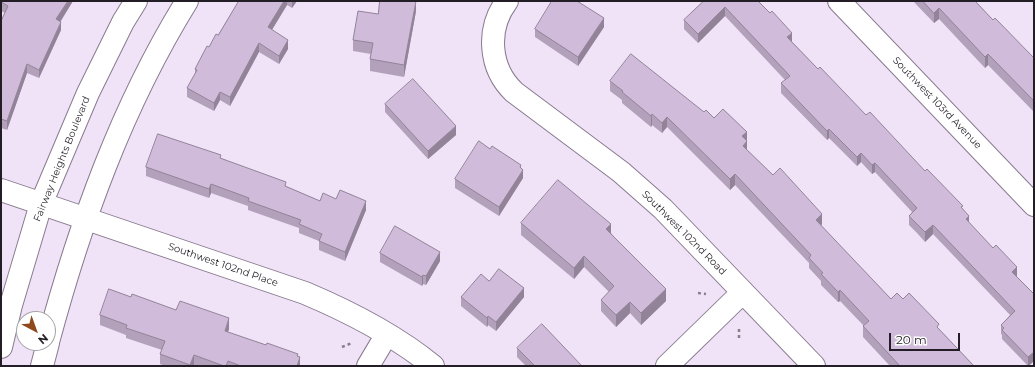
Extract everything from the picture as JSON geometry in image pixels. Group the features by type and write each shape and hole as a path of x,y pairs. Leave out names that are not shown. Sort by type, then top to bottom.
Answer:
{"street":[{"name":"Fairway Heights Boulevard","path":"1,347 11,305 41,204 88,93 123,22 136,1"},
{"path":"56,311 86,219 113,146 150,66 187,1"},
{"name":"Southwest 102nd Road","path":"507,1 501,9 495,25 493,40 495,62 502,78 514,92 615,168 663,209 814,366"},
{"name":"Southwest 103rd Avenue","path":"839,1 1034,206"},
{"name":"Southwest 102nd Place","path":"1,190 306,293 335,306 387,334 432,366"},
{"path":"667,366 743,292"},
{"path":"368,366 387,334"},
{"path":"42,366 46,351"}],"path":[{"path":"698,292 711,295"},
{"path":"739,326 739,339"},
{"path":"342,347 352,343"}],"building":[{"path":"1,1 68,1 56,19 61,22 39,70 27,64 7,121 1,119 1,21 8,6"},
{"path":"239,1 284,1 268,27 288,40 279,56 259,43 230,97 220,92 214,103 187,88 197,70 195,69 207,46 209,47 216,34 218,35"},
{"path":"380,1 416,1 404,65 370,59 373,43 353,40 358,11 378,14"},
{"path":"552,1 577,1 604,18 578,57 535,29"},
{"path":"704,1 758,1 770,13 772,11 792,33 787,37 818,69 820,67 866,115 870,112 925,171 927,169 963,206 961,207 969,216 966,219 993,248 996,245 1017,267 1012,272 1034,294 1034,352 1028,357 1002,330 1004,328 1001,325 1015,311 933,225 925,232 909,216 917,208 875,163 872,165 861,153 857,157 829,129 827,131 781,83 790,76 725,7 698,34 684,20"},
{"path":"923,1 975,1 993,20 995,18 1034,58 1034,101 988,54 985,57 939,8 934,13"},
{"path":"631,54 704,112 706,110 714,118 723,109 747,132 742,136 747,141 743,146 773,175 780,168 822,214 816,220 891,299 897,293 903,299 909,293 939,324 937,327 974,366 900,366 863,326 869,321 840,290 838,292 821,274 823,273 809,258 811,255 735,174 730,179 667,117 662,123 652,114 651,116 610,81"},
{"path":"413,79 456,126 428,151 385,104"},
{"path":"158,134 221,155 220,158 286,182 285,186 320,201 323,193 336,199 340,190 366,201 345,252 319,241 322,234 299,224 301,220 248,201 249,198 211,184 209,189 146,167"},
{"path":"479,141 490,149 492,146 521,165 520,167 523,170 499,207 455,179"},
{"path":"558,180 611,224 606,229 666,289 641,313 630,302 616,315 601,300 614,286 584,256 574,268 521,223"},
{"path":"395,226 440,252 426,276 423,275 422,277 380,253"},
{"path":"499,269 524,288 496,322 488,316 487,318 461,297 481,274 489,281"},
{"path":"109,289 131,297 132,294 176,310 180,301 229,318 225,331 298,354 297,356 300,357 297,366 241,366 228,361 226,366 224,366 194,355 190,365 160,354 165,341 126,328 127,325 100,315"},
{"path":"542,324 582,366 535,366 517,348"}]}
